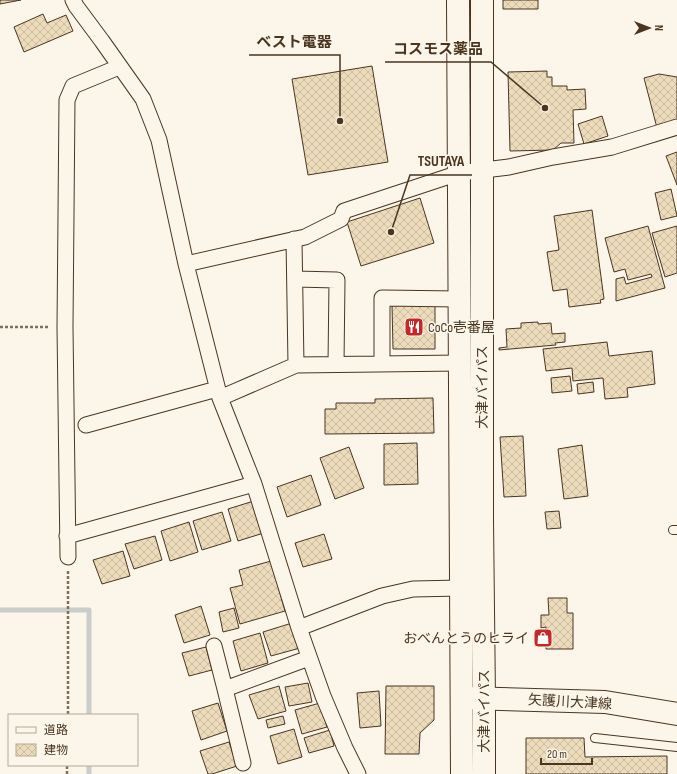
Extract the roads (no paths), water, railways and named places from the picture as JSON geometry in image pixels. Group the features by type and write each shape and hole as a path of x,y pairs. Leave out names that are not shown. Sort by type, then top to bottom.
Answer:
{"main road":[{"name":"大津バイパス","path":"458,0 462,774"},
{"name":"大津バイパス","path":"482,0 481,170 484,774"},
{"name":"矢護川大津線","path":"461,698 605,702 677,714"}],"street":[{"path":"73,0 142,99 159,140 186,264 218,394 254,484 309,658 323,696 345,748 358,774"},
{"path":"68,557 65,327 67,100 73,86 120,67"},
{"path":"186,264 305,237 341,219 344,211 459,173 509,167 553,157 612,147 677,127"},
{"path":"294,239 296,365"},
{"path":"295,279 337,280 336,364"},
{"path":"382,364 382,298 459,299"},
{"path":"86,425 218,394 296,365 460,363"},
{"path":"67,536 254,484"},
{"path":"299,628 382,596 413,589 461,588"},
{"path":"214,646 243,763"},
{"path":"225,689 309,658"}],"lane":[{"path":"595,738 677,747"}],"waterway":[{"path":"0,610 89,610 89,714"},
{"path":"89,766 89,774"}],"place":[{"name":"コスモス薬品","path":"545,108"},
{"name":"ベスト電器","path":"340,121"},
{"name":"TSUTAYA","path":"391,232"},
{"name":"CoCo壱番屋","path":"414,327"},
{"name":"おべんとうのヒライ","path":"543,638"}]}
